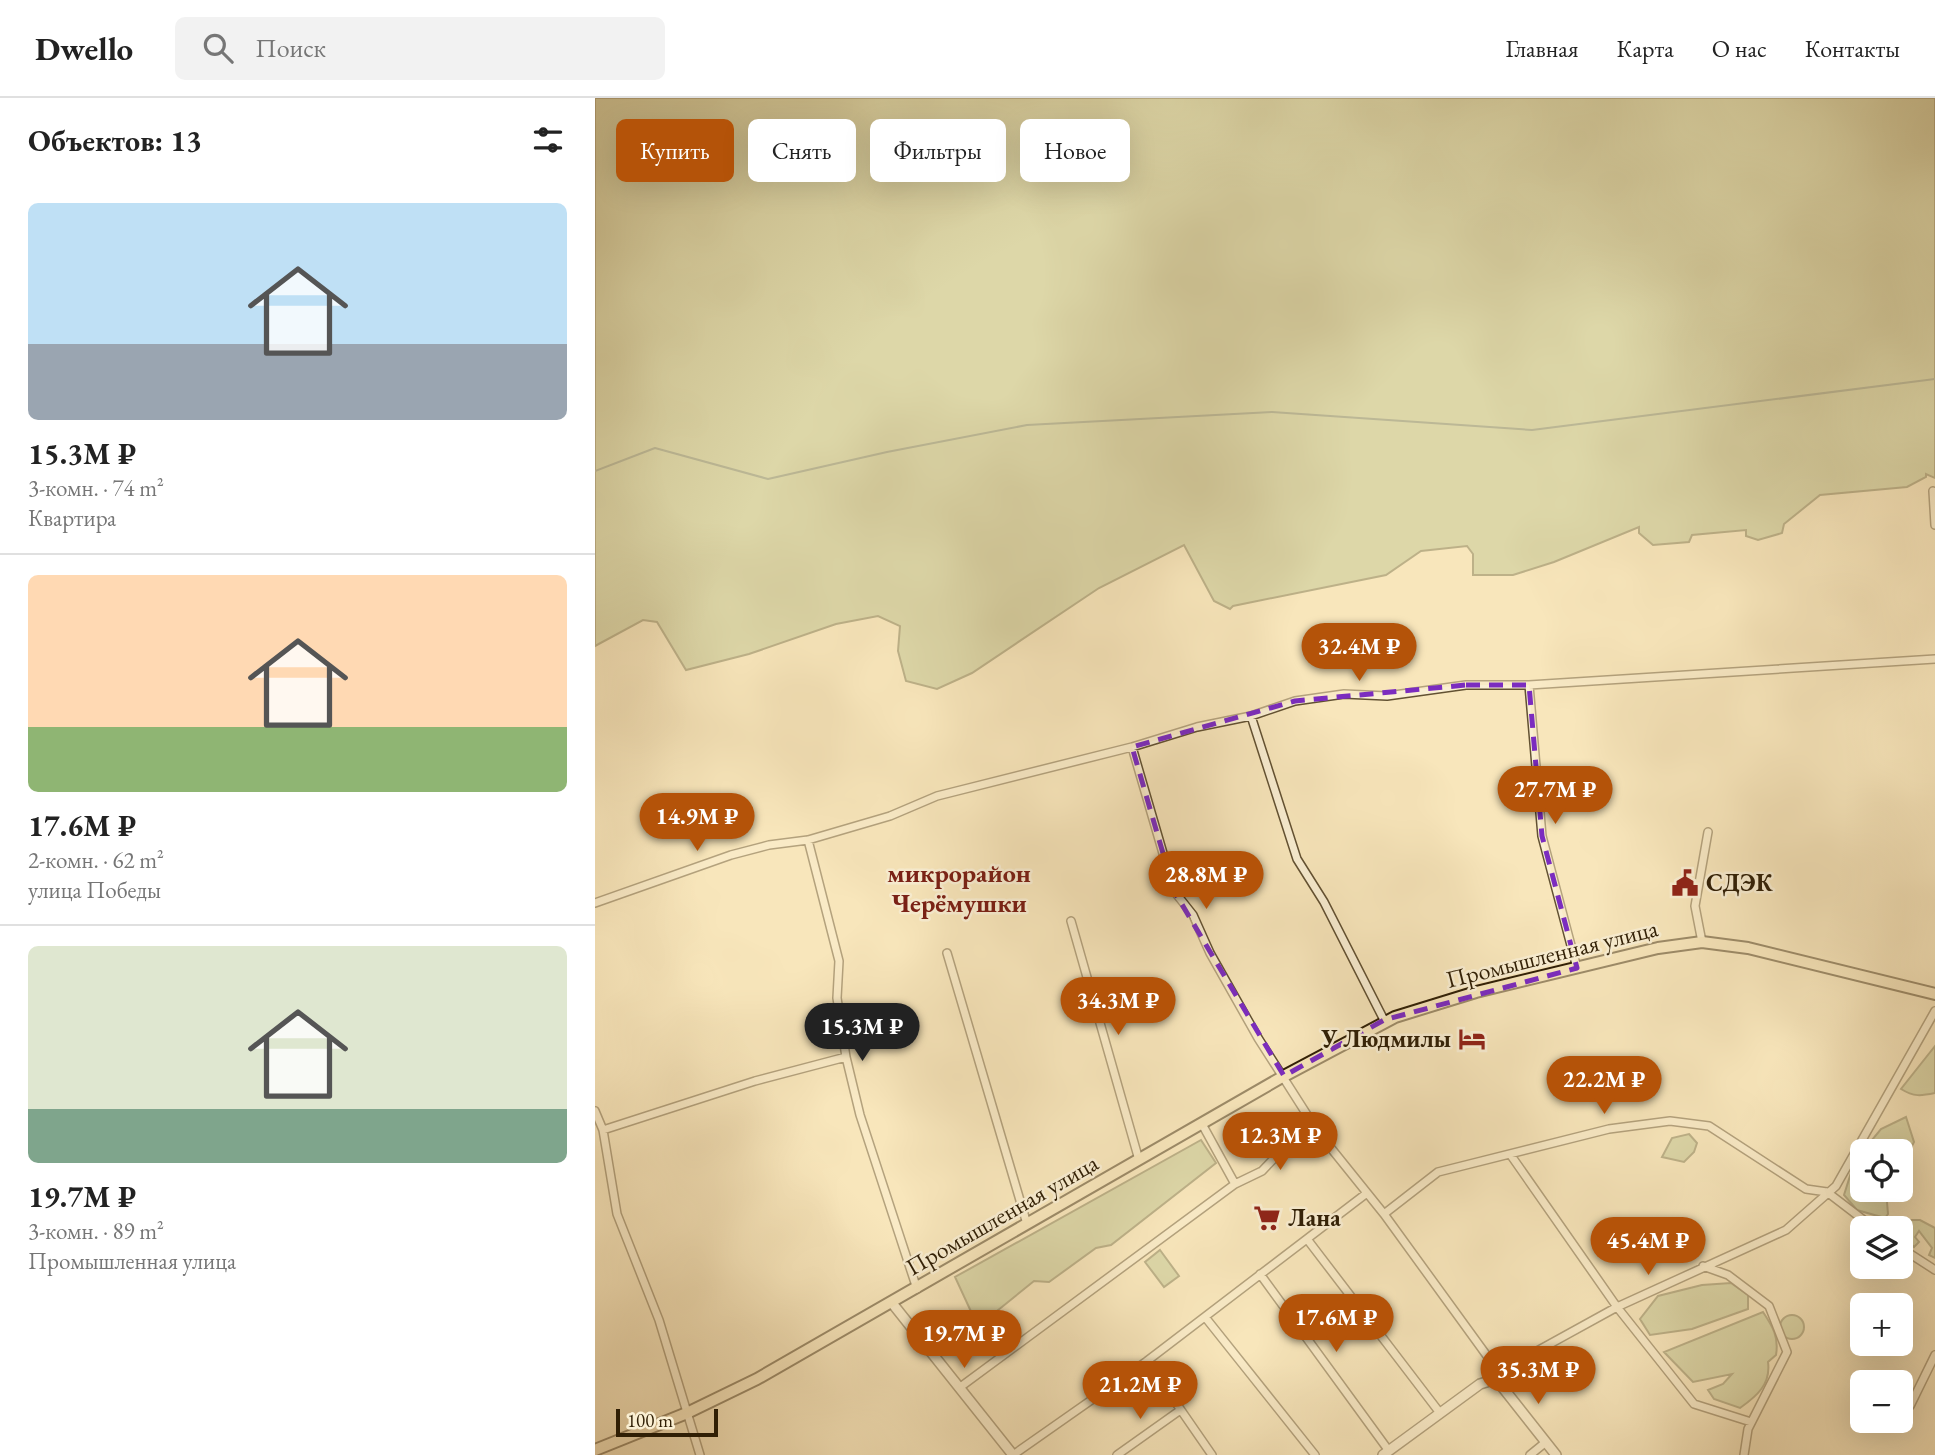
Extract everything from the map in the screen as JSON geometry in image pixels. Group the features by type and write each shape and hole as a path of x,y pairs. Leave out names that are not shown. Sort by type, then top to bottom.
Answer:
{"main road":[{"name":"Промышленная улица","path":"595,1450 687,1413 757,1379 1384,1020 1476,992 1657,948 1702,942 1748,948 1935,994"}],"street":[{"path":"1933,491 1935,525"},
{"path":"595,903 731,855 769,845 808,840 890,816 937,796 1132,747 1197,727 1251,716 1294,701 1344,694 1387,696 1466,685 1529,685 1935,659"},
{"path":"1529,685 1542,836 1577,968"},
{"path":"1251,716 1297,859 1324,902 1384,1020"},
{"path":"1132,747 1174,891 1193,915 1230,989 1318,1132 1384,1214 1556,1455"},
{"path":"1702,942 1695,906 1709,832"},
{"path":"808,840 839,961 837,998 846,1058 860,1115 917,1289"},
{"path":"1071,921 1139,1160"},
{"path":"947,953 1027,1224"},
{"path":"1260,1274 1386,1453 1480,1384 1617,1307 1786,1230 1836,1186 1935,1011"},
{"path":"603,1130 755,1081 846,1058"},
{"path":"595,1111 603,1130 617,1214 659,1320 700,1455"},
{"path":"1384,1214 1438,1172 1609,1129 1670,1121 1709,1126 1806,1189 1827,1192 1858,1216"},
{"path":"1202,1124 1235,1184"},
{"path":"959,1388 1235,1184 1262,1171 1305,1126 1318,1132"},
{"path":"1510,1154 1617,1307 1694,1404 1751,1422"},
{"path":"892,1303 1013,1455 1147,1361 1367,1193"},
{"path":"1307,1238 1440,1413"},
{"path":"1913,1256 1935,1270"},
{"path":"1703,1266 1728,1275 1769,1306 1787,1352 1751,1422 1744,1455"},
{"path":"1205,1317 1315,1455"},
{"path":"1913,1400 1935,1355"},
{"path":"1147,1361 1179,1411 1212,1455"},
{"path":"1117,1455 1179,1411"},
{"path":"1530,1455 1546,1442"}],"highlighted area":[{"path":"1466,685 1529,685 1542,836 1577,968 1384,1020 1284,1076 1174,891 1132,747 1295,701"}],"green space":[{"path":"595,98 1935,98 1935,478 1926,474 1926,477 1907,487 1820,495 1784,524 1782,533 1758,540 1746,536 1746,530 1692,535 1689,542 1653,545 1639,533 1639,527 1554,562 1513,575 1473,575 1473,554 1467,546 1421,551 1386,575 1233,606 1230,609 1214,601 1184,545 1099,588 972,673 937,689 906,681 898,651 900,626 878,616 836,624 749,654 686,670 657,622 643,620 595,646"},
{"path":"1935,1046 1935,1093 1918,1095 1901,1089"},
{"path":"1906,1117 1914,1142 1913,1144 1913,1139 1873,1139 1881,1129"},
{"path":"1689,1134 1697,1143 1694,1152 1684,1162 1662,1157 1672,1138"},
{"path":"1201,1140 1216,1163 1111,1245 1096,1248 1049,1282 1034,1281 987,1319 974,1318 955,1277"},
{"path":"1850,1176 1850,1202 1844,1195"},
{"path":"1850,1202 1887,1202 1888,1214 1878,1216 1857,1210"},
{"path":"1913,1220 1920,1220 1935,1228 1935,1258 1929,1255 1932,1248 1919,1231 1915,1237 1919,1242 1914,1247"},
{"path":"1160,1250 1179,1276 1164,1287 1145,1262"},
{"path":"1731,1283 1748,1295 1748,1309 1692,1329 1650,1335 1640,1319 1658,1296 1702,1285"},
{"path":"1763,1312 1774,1332 1776,1355 1768,1362 1767,1377 1761,1389 1740,1408 1714,1399 1708,1390 1723,1384 1732,1374 1693,1382 1664,1352"},
{"path":"1792,1315 1803,1322 1804,1327 1797,1338 1792,1339 1781,1332 1780,1327 1787,1316"}],"waterway":[{"path":"595,471 655,448 768,479 887,452 1027,425 1272,412 1532,430 1935,379"}],"place":[{"name":"СДЭК","path":"1685,883"},
{"name":"У Людмилы","path":"1472,1039"},
{"name":"Лана","path":"1267,1218"}],"district":[{"name":"микрорайон Черёмушки","path":"959,888"}]}
